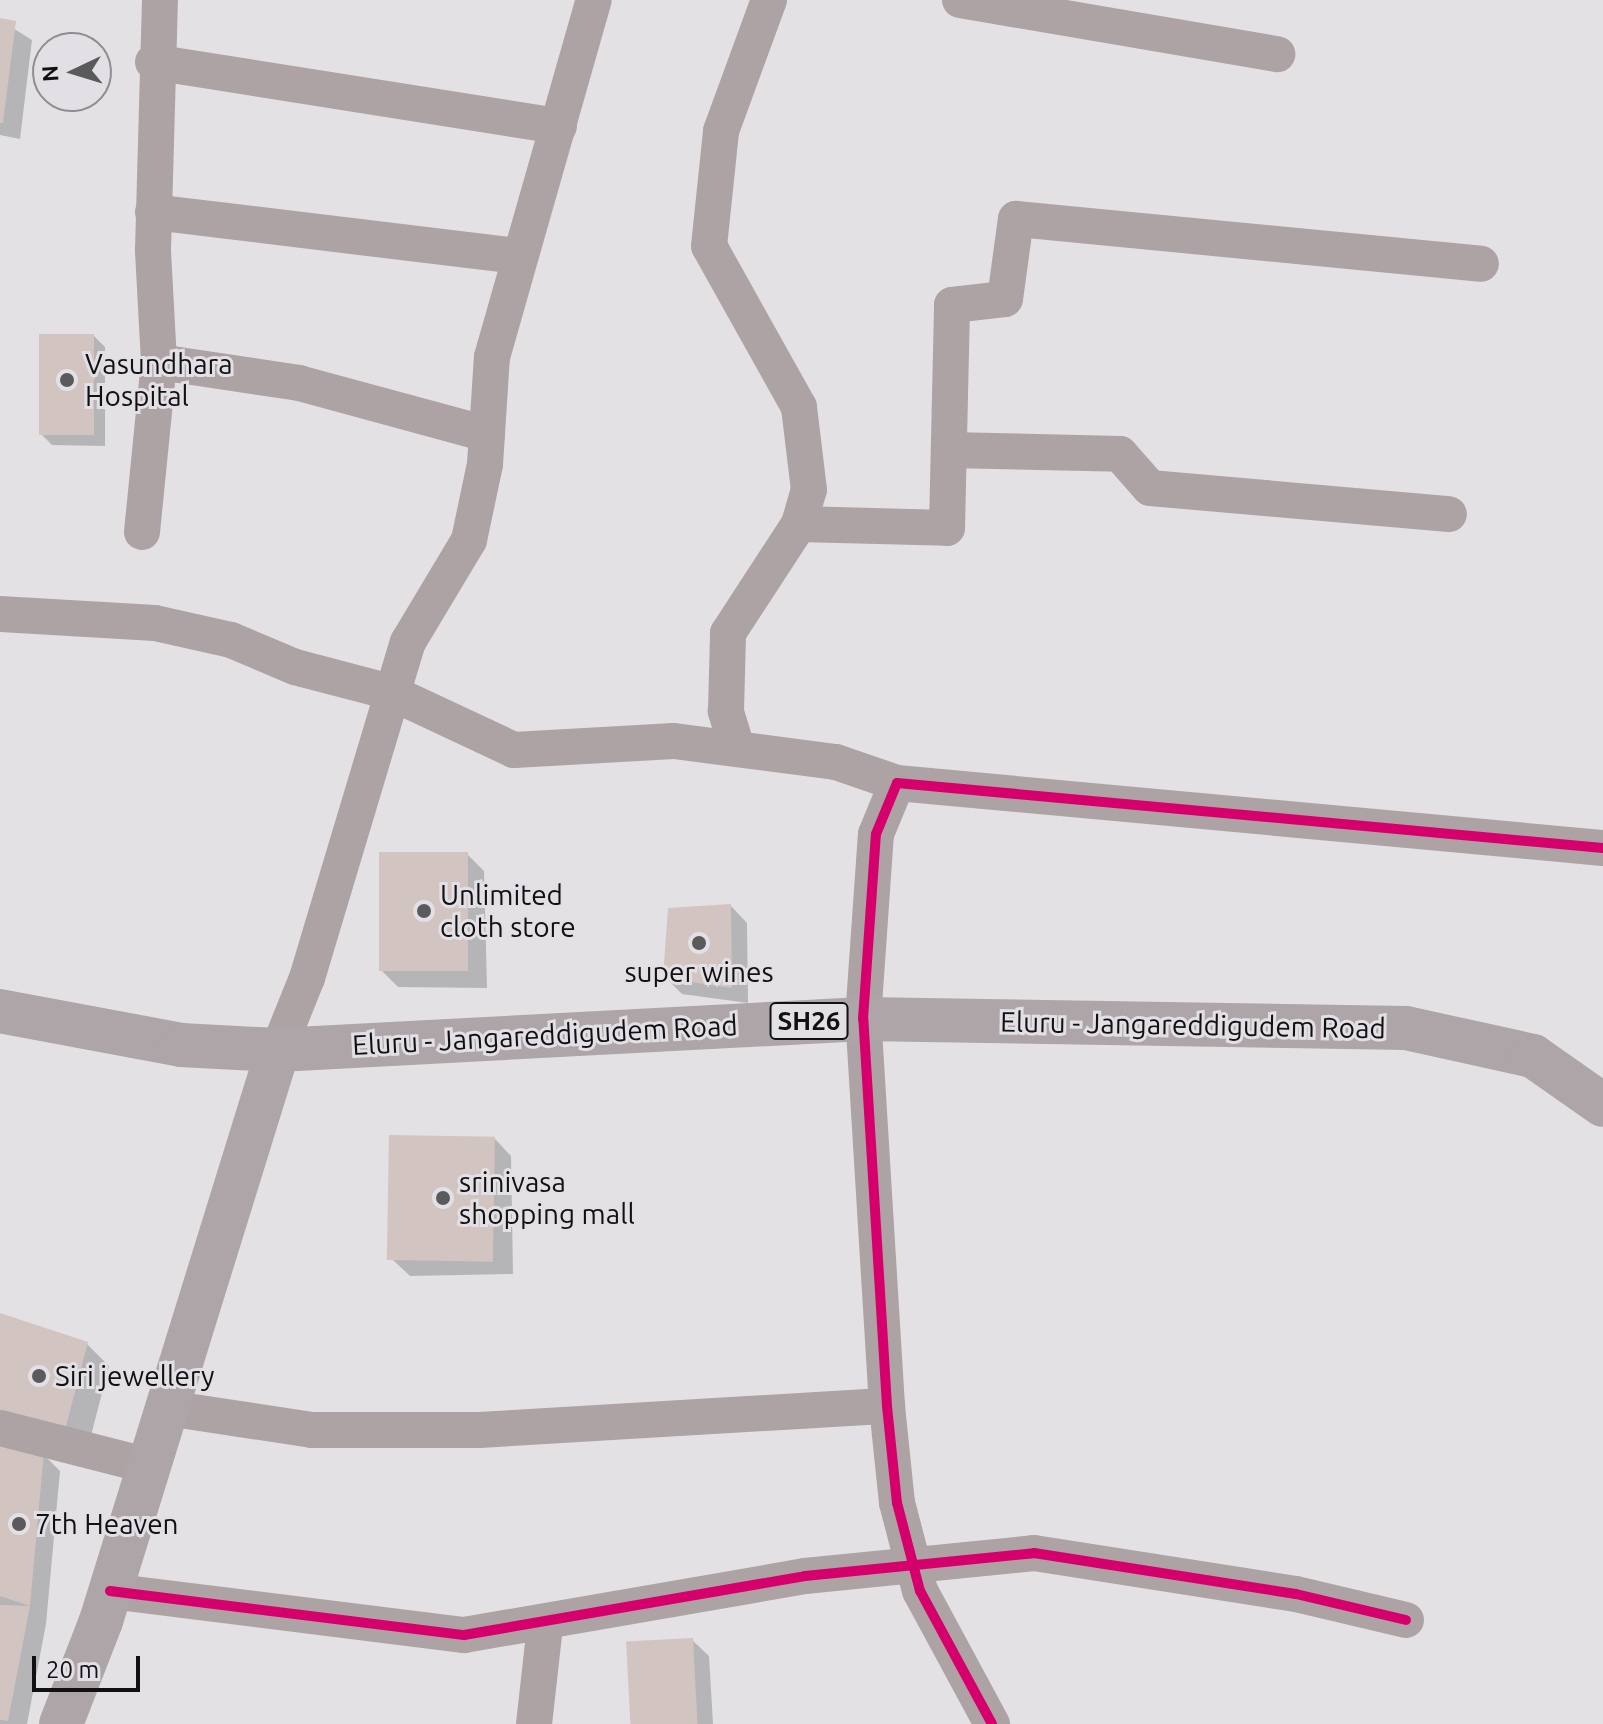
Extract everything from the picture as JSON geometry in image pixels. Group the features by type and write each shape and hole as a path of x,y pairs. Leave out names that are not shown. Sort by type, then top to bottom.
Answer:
{"main road":[{"name":"Eluru - Jangareddigudem Road","path":"0,1011 181,1045 278,1050 863,1019 1406,1028 1533,1056 1603,1105"},
{"path":"61,1724 110,1591 278,1050"}],"street":[{"path":"142,532 159,362 153,212 153,62 160,0"},
{"path":"278,1050 307,978 390,692 408,642 469,540 487,434 492,357 594,0"},
{"path":"737,748 726,711 728,633 799,524 809,490 799,407 709,246 721,131 769,0"},
{"path":"960,0 1277,54"},
{"path":"153,62 559,126"},
{"path":"153,212 519,256"},
{"path":"799,524 947,528 952,305 1005,299 1016,219 1481,264"},
{"path":"159,362 299,383 487,434"},
{"path":"949,450 1120,454 1150,488 1449,514"},
{"path":"0,614 155,623 390,692 514,750 674,741 836,762 897,783 1603,848"},
{"path":"897,783 876,834 863,1019 887,1406 897,1503 914,1565 992,1724"},
{"path":"167,1408 312,1430 479,1430 887,1406"},
{"path":"0,1428 149,1466"},
{"path":"110,1591 343,1625 464,1635 545,1626 665,1597 1034,1553 1296,1594 1406,1620"},
{"path":"534,1724 545,1626"}],"building":[{"path":"0,18 16,21 3,123 0,123"},
{"path":"39,334 94,334 94,435 39,435"},
{"name":"Unlimited cloth store","path":"379,852 468,852 468,971 379,971"},
{"name":"super wines","path":"731,904 732,988 663,978 668,908"},
{"name":"srinivasa shopping mall","path":"389,1135 495,1137 493,1262 387,1260"},
{"name":"Siri jewellery","path":"0,1313 88,1342 65,1430 0,1411"},
{"name":"7th Heaven","path":"0,1442 44,1452 30,1606 0,1596"},
{"path":"0,1605 30,1606 8,1721 0,1720"},
{"path":"693,1638 698,1724 630,1724 626,1642"}],"cycle path":[{"path":"992,1724 920,1591 897,1503 887,1406 863,1019 876,834 897,783 1603,848"},
{"path":"110,1591 464,1635 805,1576 1034,1553 1296,1594 1406,1620"}],"place":[{"name":"Vasundhara Hospital","path":"67,380"},
{"name":"Unlimited cloth store","path":"424,911"},
{"name":"super wines","path":"699,943"},
{"name":"srinivasa shopping mall","path":"443,1198"},
{"name":"Siri jewellery","path":"39,1376"},
{"name":"7th Heaven","path":"19,1524"}]}
